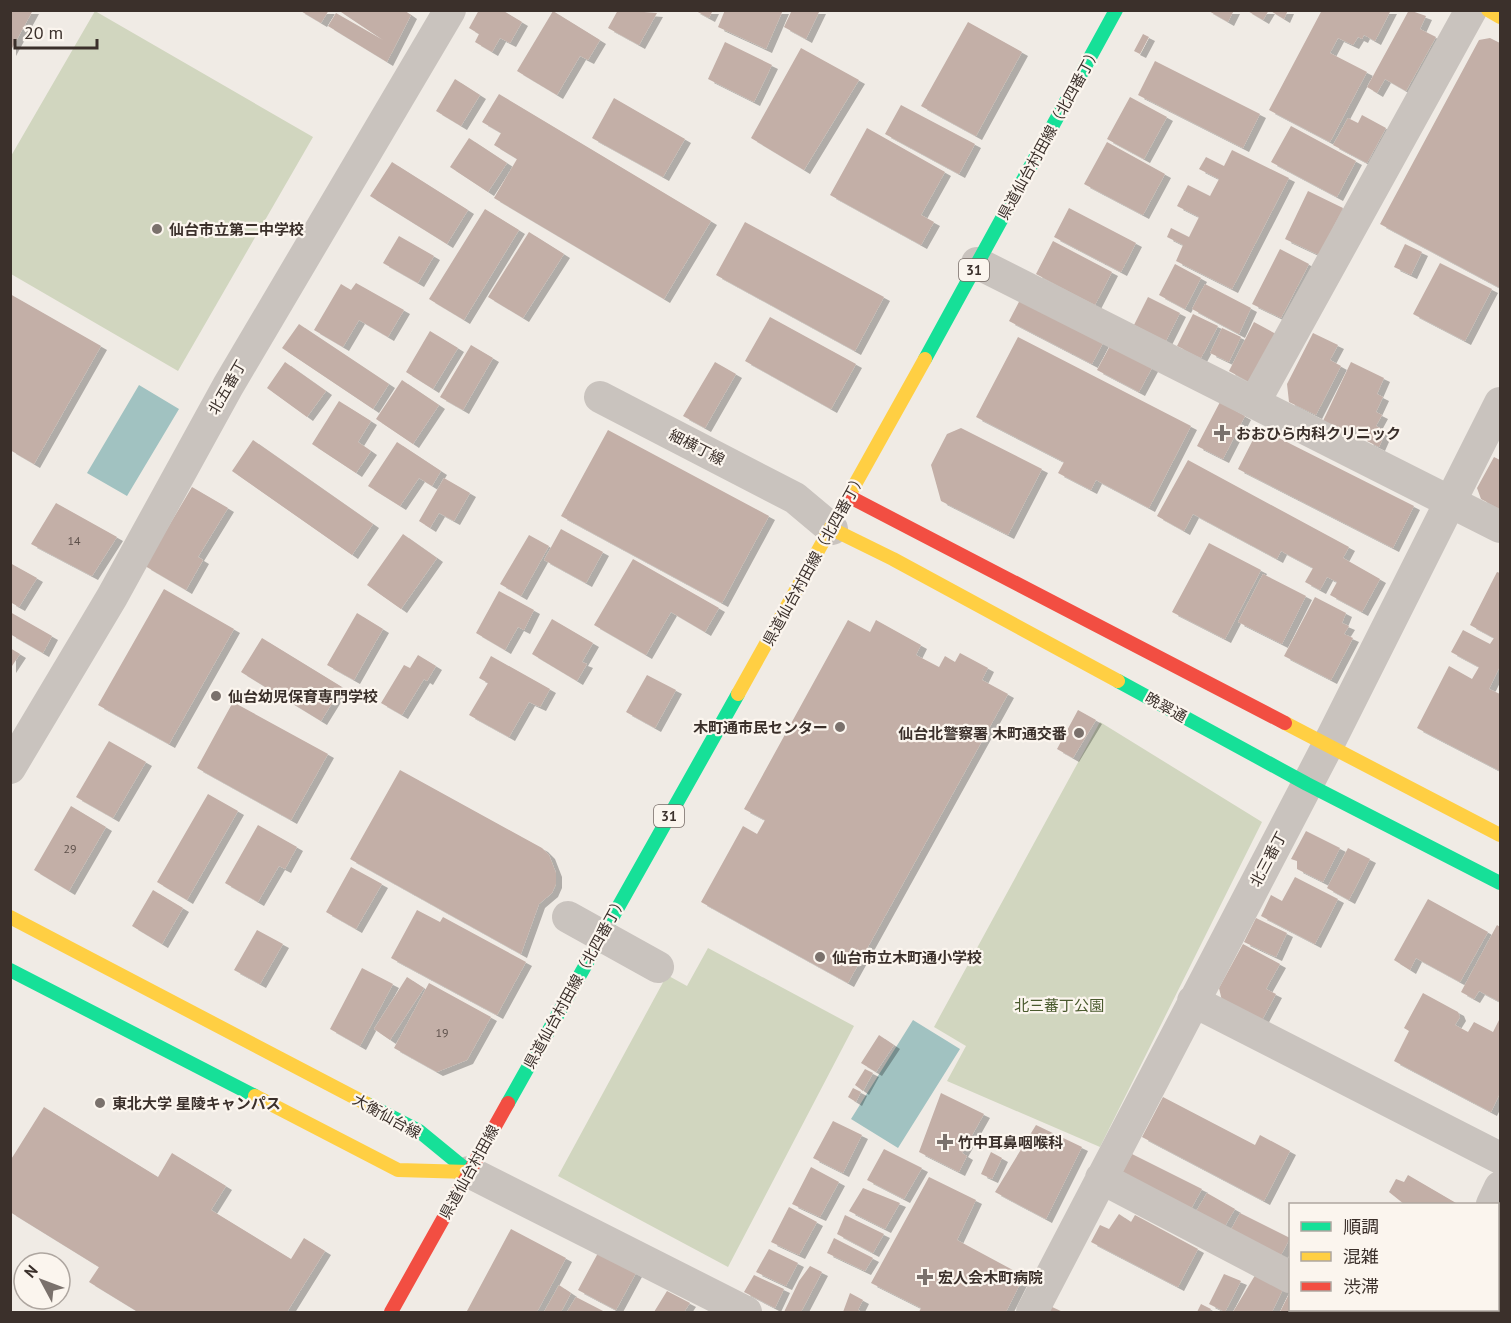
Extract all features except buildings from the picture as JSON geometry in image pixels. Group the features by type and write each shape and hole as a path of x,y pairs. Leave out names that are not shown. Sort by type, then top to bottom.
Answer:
{"main road":[{"name":"県道仙台村田線（北四番丁）","path":"507,1104 832,529 1116,10"},
{"path":"1488,10 1500,17"},
{"path":"850,496 1500,836"},
{"name":"晩翠通","path":"832,529 904,565 1307,784 1500,883"},
{"name":"大衡仙台線","path":"10,917 419,1131 469,1172"},
{"path":"10,970 398,1170 469,1172"},
{"name":"県道仙台村田線","path":"391,1312 507,1104"}],"street":[{"name":"北五番丁","path":"10,768 112,597 181,467 302,257 450,10"},
{"path":"1254,403 1471,10"},
{"path":"977,263 1500,527"},
{"name":"細横丁線","path":"600,397 795,498 832,529"},
{"name":"北三番丁","path":"1032,1312 1192,1001 1327,747 1500,403"},
{"path":"795,498 850,496"},
{"path":"568,917 658,967"},
{"path":"1192,1001 1500,1158"},
{"path":"469,1172 746,1312"},
{"path":"1101,1178 1289,1276"},
{"path":"1492,1203 1500,1187"}],"green space":[{"path":"95,11 313,137 178,371 11,274 11,156"},
{"name":"北三蕃丁公園","path":"1100,722 1262,822 1100,1147 947,1081 966,1046 934,1027"},
{"path":"708,948 854,1026 728,1267 558,1176 667,975 687,986"}],"water":[{"path":"139,385 179,409 127,496 87,473"},
{"path":"913,1020 960,1049 898,1148 851,1119"}],"traffic: fast":[{"path":"925,359 1116,10"},
{"path":"1118,681 1307,784 1500,883"},
{"path":"508,1103 738,694"},
{"path":"10,970 255,1096"},
{"path":"367,1104 419,1131 469,1172"}],"traffic: slow":[{"path":"1488,10 1500,17"},
{"path":"738,694 925,359"},
{"path":"832,529 893,559 1118,681"},
{"path":"1285,723 1500,835"},
{"path":"10,917 367,1104"},
{"path":"255,1096 398,1170 469,1172"}],"traffic: jam":[{"path":"850,497 1285,723"},
{"path":"391,1312 508,1103"}],"place":[{"name":"仙台市立第二中学校","path":"157,229"},
{"name":"おおひら内科クリニック","path":"1222,433"},
{"name":"仙台幼児保育専門学校","path":"216,696"},
{"name":"木町通市民センター","path":"840,727"},
{"name":"仙台北警察署 木町通交番","path":"1079,733"},
{"name":"仙台市立木町通小学校","path":"820,957"},
{"name":"東北大学 星陵キャンパス","path":"100,1103"},
{"name":"竹中耳鼻咽喉科","path":"945,1142"},
{"name":"宏人会木町病院","path":"925,1277"}]}
